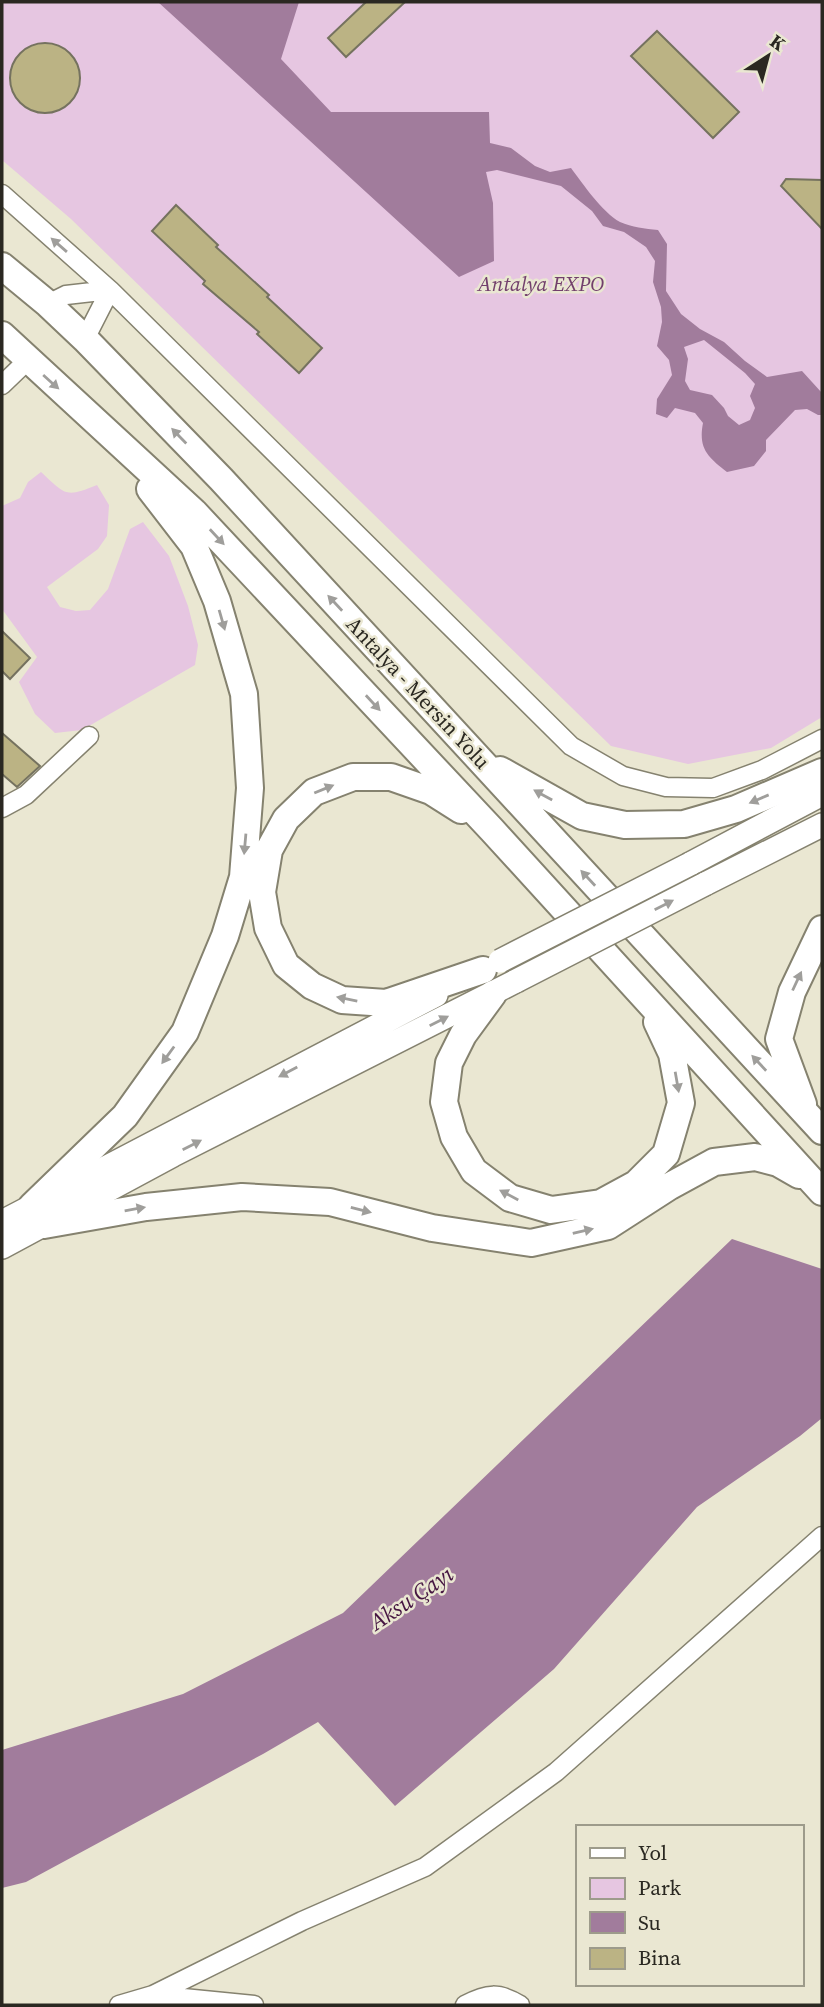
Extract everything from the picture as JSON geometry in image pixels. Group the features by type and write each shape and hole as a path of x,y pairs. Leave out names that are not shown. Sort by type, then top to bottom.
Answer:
{"highway":[{"name":"Antalya - Mersin Yolu","path":"2,266 85,339 221,479 815,1123"},
{"name":"Antalya - Mersin Yolu","path":"2,335 194,512 492,830 818,1187"},
{"path":"38,1215 125,1116 185,1032 225,936 243,877 250,788 244,694 208,579 194,546 95,420"},
{"path":"478,758 582,816 625,825 684,824 736,809 822,772"},
{"path":"492,830 431,791 391,777 353,778 314,793 286,819 269,850 262,892 268,928 286,965 312,986 342,1000 386,1003 492,975"},
{"path":"815,1123 779,1039 792,992 822,929"},
{"path":"492,975 449,1063 444,1102 454,1137 474,1171 510,1198 551,1210 601,1203 636,1184 666,1154 681,1103 672,1054 644,996"},
{"path":"38,1215 242,1197 330,1202 432,1228 531,1243 608,1226 670,1186 715,1162 755,1157 778,1163 818,1187"}],"main road":[{"path":"2,1222 38,1215 173,1155 690,864 822,794"},
{"path":"492,975 516,981 822,825"},
{"path":"2,1247 38,1215"}],"lane":[{"path":"2,194 110,290 571,746 623,776 666,787 713,788 762,770 822,739"},
{"path":"48,304 66,295 110,290"},
{"path":"85,339 110,290"},
{"path":"2,385 28,360"},
{"path":"2,808 26,795 89,736"},
{"path":"119,2005 153,1995 302,1922 425,1867 556,1772 822,1536"},
{"path":"465,2005 491,1994 508,1998 520,2005"},
{"path":"153,1995 254,2005"}],"green space":[{"name":"Antalya EXPO","path":"2,2 822,2 822,717 771,748 688,764 611,746 71,219 2,160"},
{"path":"41,472 66,492 78,492 97,485 109,505 107,536 98,549 47,587 60,607 76,611 90,610 108,589 130,529 143,522 169,556 188,606 198,645 195,665 82,730 55,733 35,714 19,682 37,657 2,609 2,506 20,498 28,482"}],"water":[{"path":"158,2 299,2 281,59 331,112 489,112 490,143 511,148 535,166 550,172 571,168 606,212 620,222 658,230 667,244 666,291 681,314 700,329 724,342 767,377 802,371 822,393 822,415 807,409 795,410 766,440 766,451 754,466 727,472 706,452 702,440 703,423 695,413 675,408 667,418 656,414 657,399 672,375 669,360 657,346 662,322 661,307 653,282 655,261 646,247 624,232 603,226 592,211 561,186 497,170 486,172 493,203 494,261 459,277","holes":["704,340 755,384 750,396 755,408 750,420 739,425 728,416 712,395 690,390 685,381 688,359 684,347"]},
{"name":"Aksu Çayı","path":"732,1239 822,1269 822,1418 697,1507 554,1669 395,1806 318,1722 26,1882 2,1888 2,1750 183,1694 343,1613"}],"building":[{"path":"366,2 405,2 346,57 328,38"},
{"path":"657,31 739,112 713,138 631,56"},
{"path":"38,43 52,43 65,49 74,58 80,78 78,91 70,103 52,113 38,113 25,107 16,98 10,85 10,71 16,58 25,49"},
{"path":"786,179 822,180 822,229 781,186"},
{"path":"176,205 322,348 299,373 257,334 259,332 203,284 205,281 152,231"},
{"path":"2,631 30,658 10,679 2,671"},
{"path":"2,733 40,766 17,787 2,774"}]}
